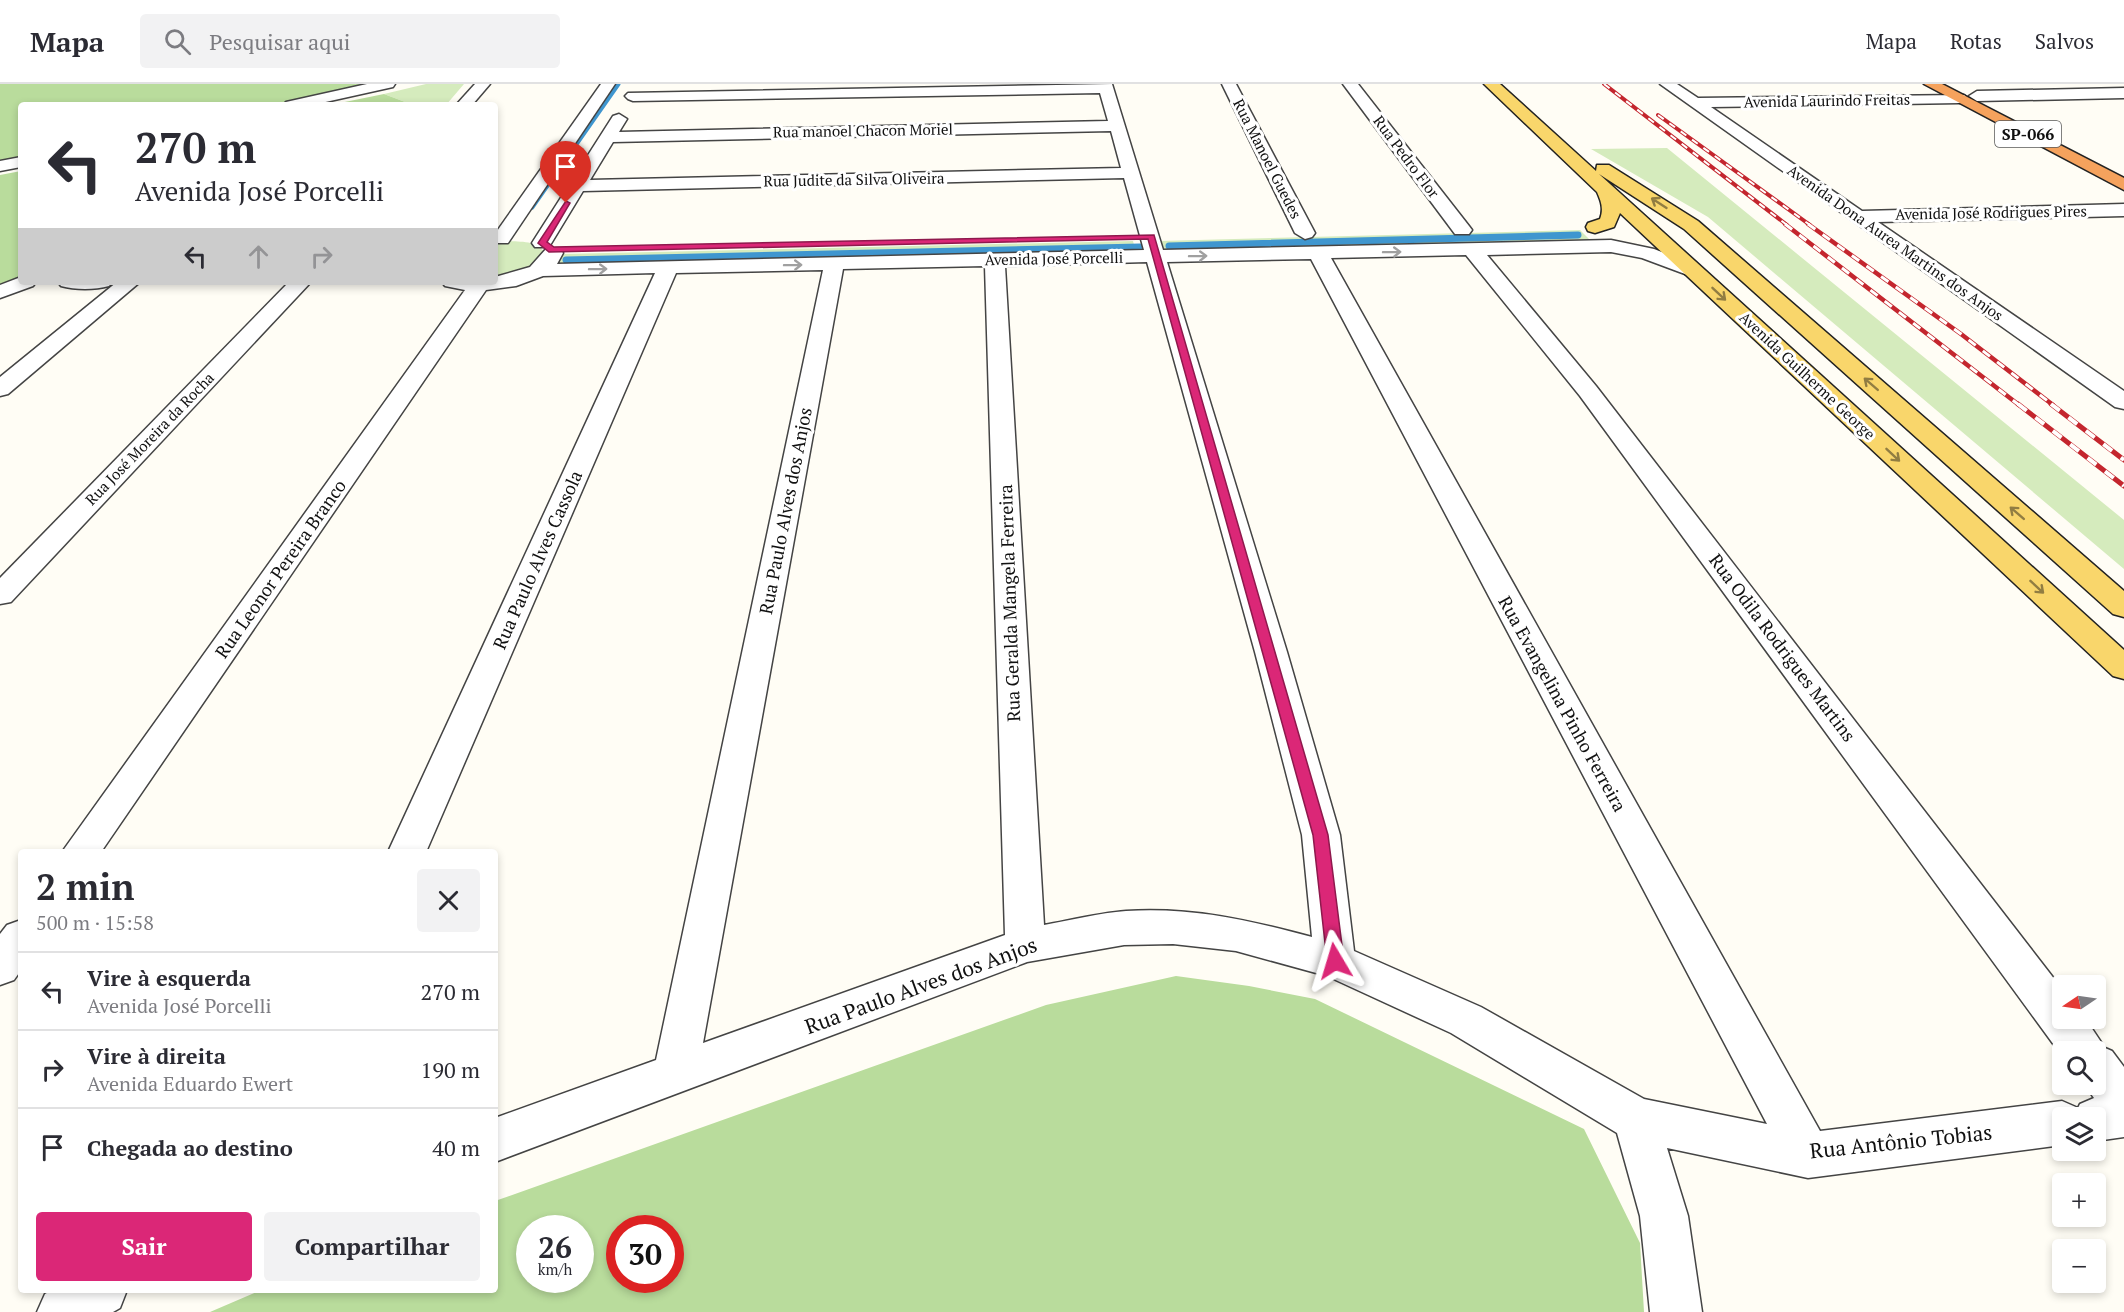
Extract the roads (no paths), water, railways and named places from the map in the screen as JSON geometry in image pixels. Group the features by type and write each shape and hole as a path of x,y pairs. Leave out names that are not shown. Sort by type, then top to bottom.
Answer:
{"highway":[{"name":"SP-066","path":"1931,84 1977,96 2124,171"},
{"name":"SP-066","path":"1956,91 2124,185"}],"main road":[{"name":"Avenida Guilherme George","path":"1491,84 2124,668"},
{"name":"Avenida Guilherme George","path":"1508,84 1589,159 1691,225 2124,607"},
{"path":"1595,227 1607,223 1610,218 1612,204 1606,192"},
{"path":"1645,226 1670,225 1684,229 1740,269"}],"street":[{"path":"305,102 388,84"},
{"path":"467,102 483,84"},
{"path":"498,240 608,84"},
{"name":"Rua Manoel Guedes","path":"1229,84 1317,240"},
{"name":"Rua Pedro Flor","path":"1350,84 1472,236"},
{"name":"Avenida Dona Aurea Martins dos Anjos","path":"1667,84 2120,396"},
{"path":"1845,84 1872,100"},
{"path":"2026,84 2049,95"},
{"path":"539,270 549,262 547,246 576,186 638,90 1106,86 1320,835 1335,961"},
{"name":"Avenida Laurindo Freitas","path":"1694,103 1872,100 1956,91"},
{"path":"1977,96 2124,93"},
{"name":"Rua manoel Chacon Moriel","path":"608,137 1118,126"},
{"path":"0,166 18,163"},
{"name":"Rua Judite da Silva Oliveira","path":"576,186 1131,173"},
{"name":"Avenida José Rodrigues Pires","path":"1858,217 2124,210"},
{"path":"1571,227 1645,226"},
{"path":"1595,227 1609,234 1612,238 1611,246"},
{"name":"Avenida José Porcelli","path":"1439,230 1472,236"},
{"name":"Avenida José Porcelli","path":"1281,234 1317,240"},
{"name":"Avenida José Porcelli","path":"498,282 509,281 539,270 995,260 1152,242 1472,236 1611,246 1647,253 1693,270"},
{"name":"Rua Odila Rodrigues Martins","path":"1472,236 1524,310 2077,1041"},
{"path":"498,240 524,239 547,246 576,249"},
{"name":"Rua Evangelina Pinho Ferreira","path":"1317,240 1808,1155"},
{"name":"Rua Geralda Mangela Ferreira","path":"995,260 1025,945"},
{"name":"Rua Paulo Alves dos Anjos","path":"675,1075 834,264"},
{"name":"Rua Paulo Alves Cassola","path":"408,849 668,267"},
{"path":"0,292 19,285"},
{"path":"0,389 126,285"},
{"name":"Rua José Moreira da Rocha","path":"0,595 298,285"},
{"name":"Rua Leonor Pereira Branco","path":"83,849 465,285"},
{"name":"Rua Paulo Alves dos Anjos","path":"498,1139 1025,945 1124,928 1173,927 1236,934 1335,961 1466,1020 1636,1119"},
{"path":"0,967 18,941"},
{"path":"2106,1079 2124,1103"},
{"path":"2106,1118 2124,1115"},
{"path":"1636,1119 1664,1216 1676,1312"},
{"name":"Rua Antônio Tobias","path":"1636,1119 1808,1155 2052,1124"},
{"path":"63,1312 97,1293"}],"waterway":[{"path":"532,207 618,84"},
{"path":"1169,246 1578,235"},
{"path":"566,260 1140,247"}],"railway":[{"path":"1604,84 1787,225"},
{"path":"1658,115 1810,225"},
{"path":"1785,224 2019,405"},
{"path":"1808,224 1961,334 2053,405"},
{"path":"2018,404 2124,486"},
{"path":"2051,404 2124,460"}]}
